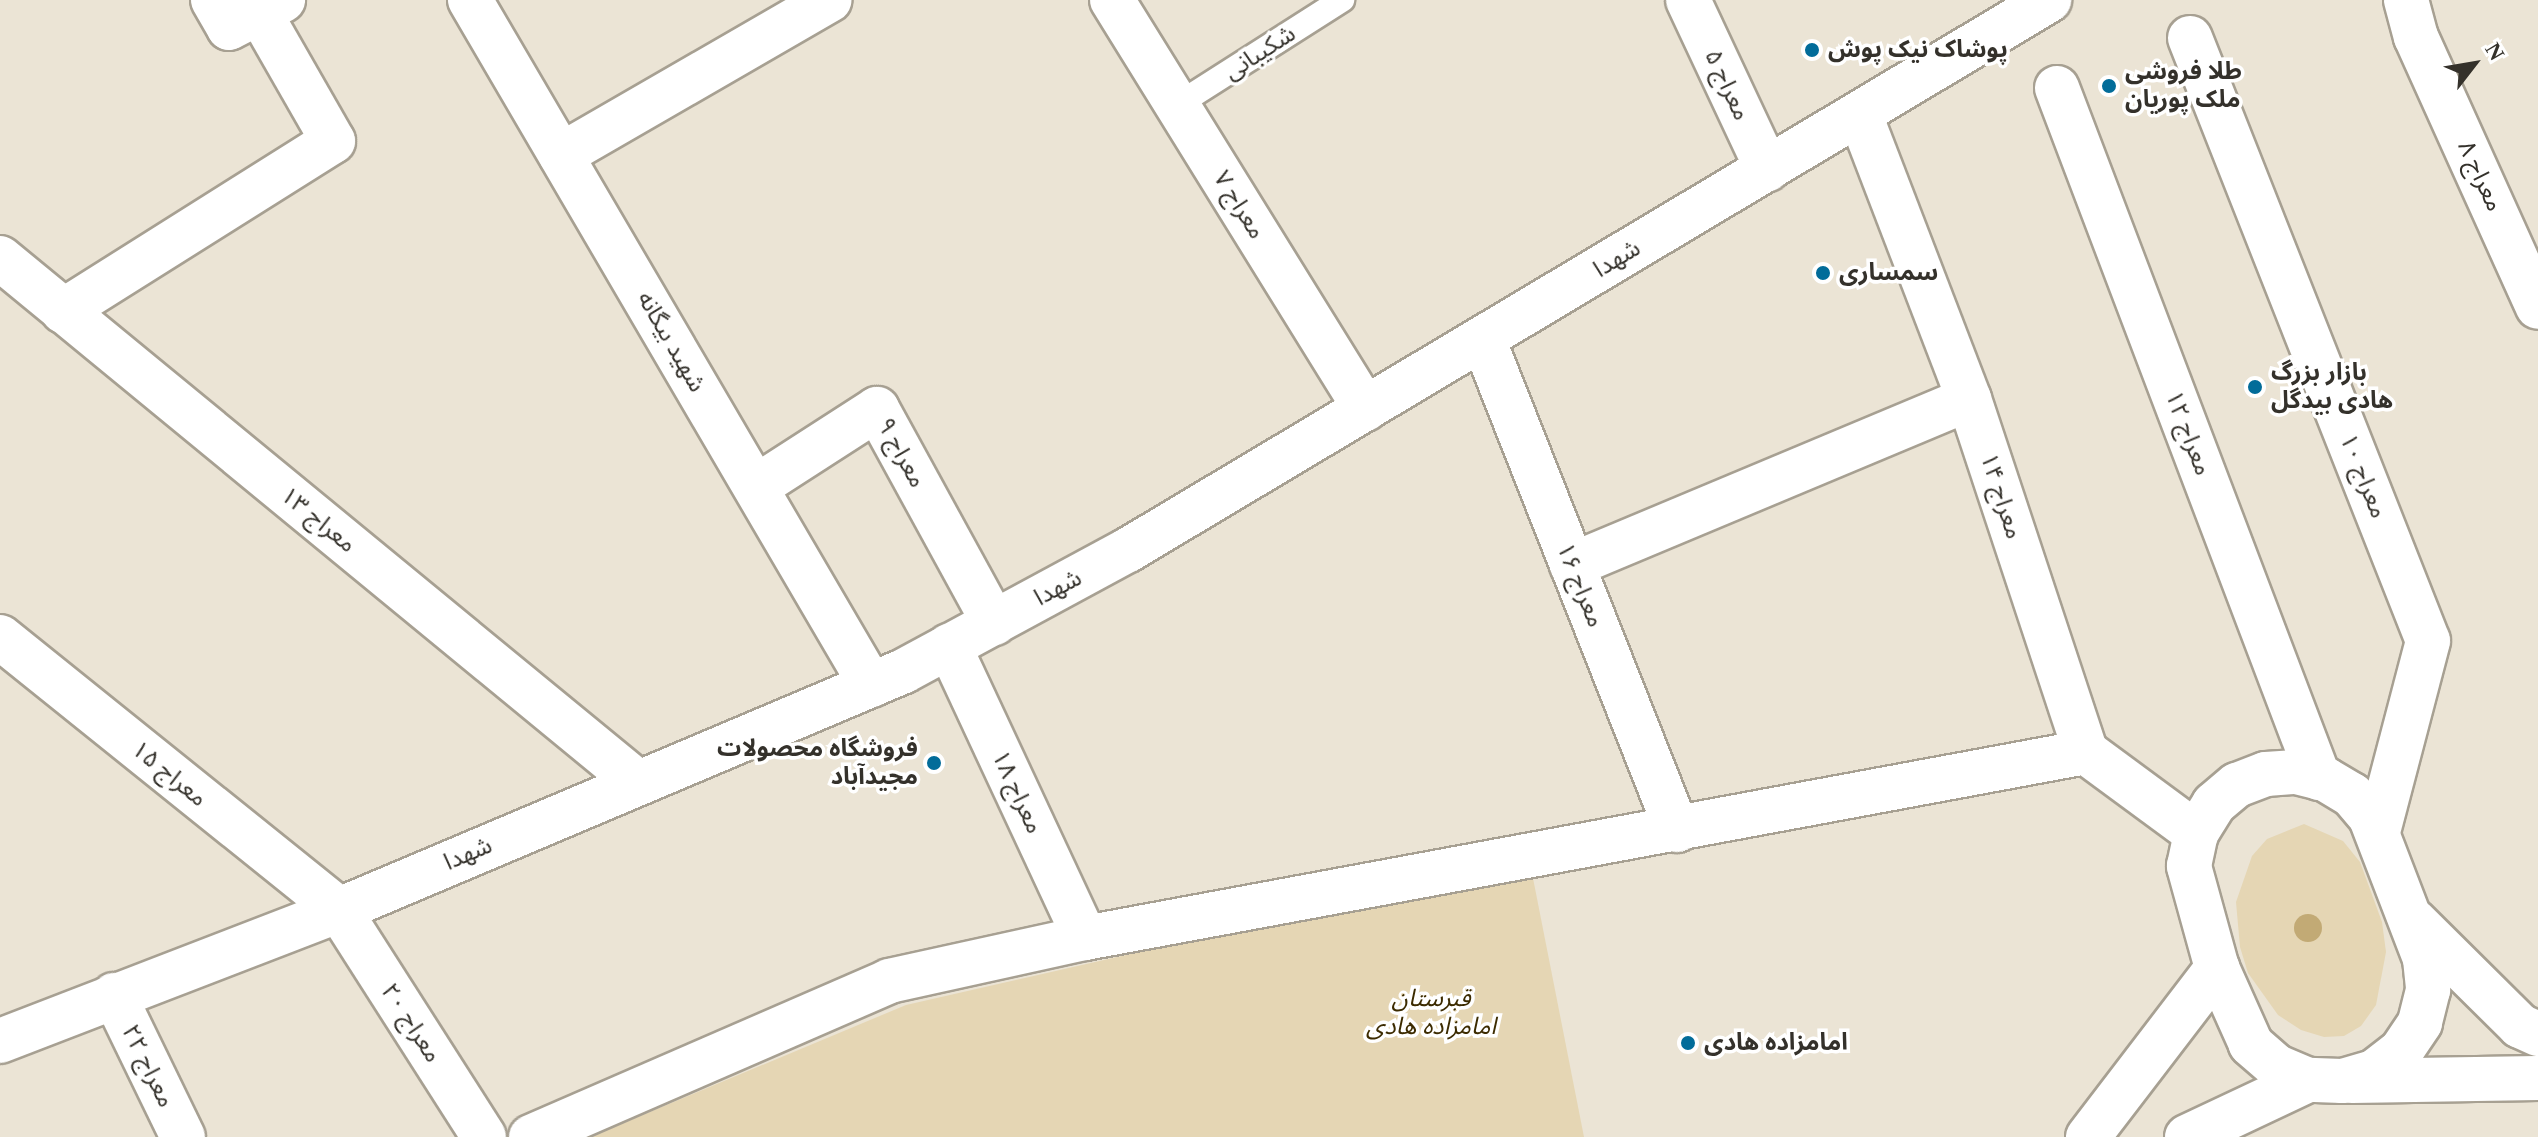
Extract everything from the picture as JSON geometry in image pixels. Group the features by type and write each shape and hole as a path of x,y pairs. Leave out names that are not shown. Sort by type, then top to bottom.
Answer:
{"street":[{"path":"63,311 333,141 271,6 229,28 213,0"},
{"name":"شهید بیگانه","path":"470,0 871,685"},
{"path":"561,155 829,0"},
{"name":"معراج ۷","path":"1112,0 1366,409"},
{"name":"معراج ۵","path":"1688,0 1767,169"},
{"name":"معراج ۸","path":"2406,0 2416,37 2538,307"},
{"name":"شهدا","path":"0,1041 339,910 871,685 949,646 1366,409 1860,115 2035,4"},
{"name":"معراج ۱۰","path":"2190,38 2428,641 2378,832"},
{"name":"معراج ۱۲","path":"2057,88 2319,778"},
{"name":"معراج ۱۴","path":"1860,115 1969,399 2086,752"},
{"name":"معراج ۱۳","path":"0,258 637,782"},
{"name":"معراج ۱۶","path":"1483,339 1677,830"},
{"path":"1572,565 1969,399"},
{"name":"معراج ۹","path":"756,487 877,409 994,623"},
{"name":"معراج ۱۵","path":"0,637 339,910"},
{"name":"معراج ۱۸","path":"949,646 1085,938"},
{"path":"531,1137 889,981 1085,938 2086,752 2196,833"},
{"path":"2187,1137 2325,1080 2383,1065 2401,1051 2420,1023 2427,978 2413,920 2378,832 2352,795 2319,778 2266,774 2237,785 2214,804 2196,833 2189,866 2217,968 2251,1044 2277,1067 2325,1080 2538,1078"},
{"name":"معراج ۲۰","path":"339,910 484,1137"},
{"path":"2413,920 2520,1026 2538,1034"},
{"path":"2088,1137 2217,968"},
{"name":"معراج ۲۲","path":"114,995 183,1137"}],"lane":[{"name":"شکیبانی","path":"1177,105 1342,0"}],"green space":[{"path":"2304,824 2343,841 2360,862 2382,922 2386,952 2376,1005 2361,1026 2344,1036 2324,1037 2301,1030 2278,1015 2248,973 2240,947 2236,902 2252,856 2267,839"},
{"name":"قبرستان امامزاده هادی","path":"1530,863 1584,1137 590,1137 906,1005"}],"shaded area":[{"path":"2308,914 2318,918 2322,928 2318,938 2308,942 2298,938 2294,928 2298,918"}],"place":[{"name":"پوشاک نیک پوش","path":"1812,50"},
{"name":"طلا فروشی ملک پوریان","path":"2109,86"},
{"name":"سمساری","path":"1823,273"},
{"name":"بازار بزرگ هادی بیدگل","path":"2255,387"},
{"name":"فروشگاه محصولات مجیدآباد","path":"934,763"},
{"name":"امامزاده هادی","path":"1688,1043"}]}
